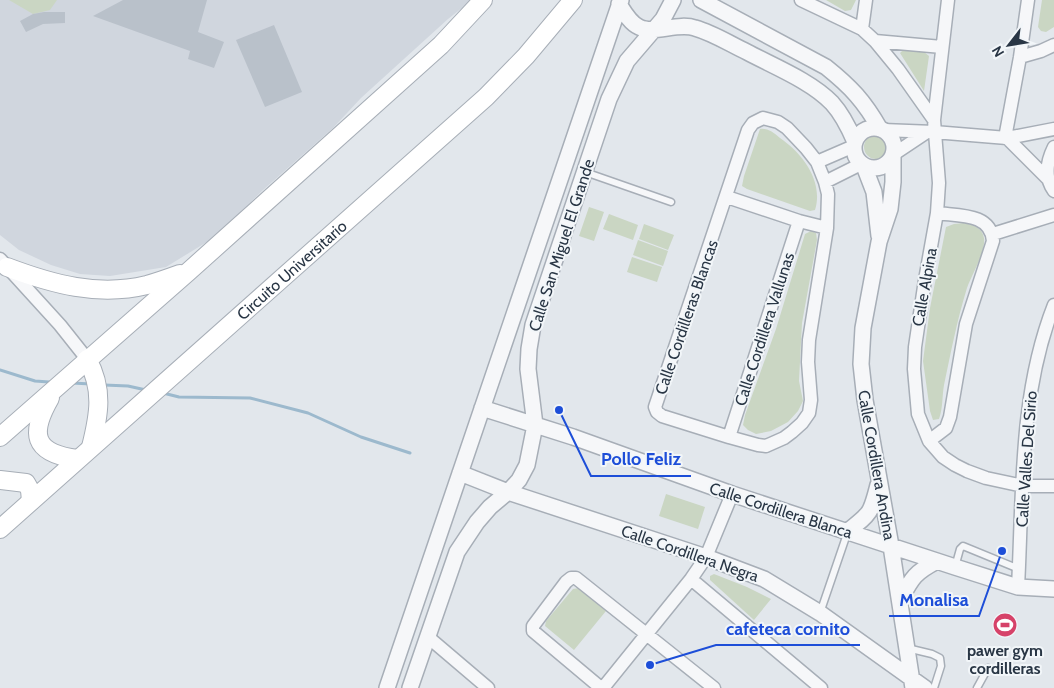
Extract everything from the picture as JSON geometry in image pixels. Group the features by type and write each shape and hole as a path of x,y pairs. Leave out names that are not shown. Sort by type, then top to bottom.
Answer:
{"main road":[{"path":"0,437 188,272 441,44 483,0"},
{"name":"Circuito Universitario","path":"0,529 486,97 526,56 572,0"},
{"path":"4,263 37,278 62,285 102,290 146,285 188,272"},
{"path":"87,359 96,378 98,395 97,422 91,447"},
{"path":"56,387 40,416 37,431 39,438 48,450 63,457 77,459"},
{"path":"0,480 26,483 30,490 31,501"}],"street":[{"name":"Calle San Miguel El Grande","path":"410,688 462,544 477,522 519,480 527,465 535,425 528,369 530,338 602,118 616,82 627,61 663,19 673,0"},
{"path":"620,2 630,20 639,28 654,29 678,26 696,28 716,36 804,83 831,102 843,118 855,144 855,155 863,165 875,169 881,168 890,161 893,155 894,143 887,133 882,130 863,101 842,79 826,67 701,0"},
{"path":"801,0 862,29 875,41 898,69 931,128"},
{"path":"862,29 866,0"},
{"path":"893,155 931,128 948,0"},
{"path":"1006,138 1028,0"},
{"name":"Calle San Miguel El Grande","path":"387,688 620,2"},
{"path":"875,41 942,47"},
{"path":"1020,57 1054,45"},
{"name":"Calle Cordilleras Blancas","path":"769,118 787,128 817,162 825,182 829,203 827,228 809,340 808,362 811,400 808,413 802,423 792,432 766,446 728,437 662,416 655,407 751,125 757,119 769,118"},
{"path":"817,162 855,144 860,134 867,130 931,128 1006,138 1054,129"},
{"name":"Calle Alpina","path":"931,128 938,162 937,213 922,296 914,362 918,414 929,441 943,457 967,472 1023,486 1054,486"},
{"path":"1006,138 1051,185"},
{"path":"1051,185 1048,158 1054,147"},
{"name":"Calle Cordillera Andina","path":"893,155 890,209 879,242 863,328 861,364 864,400 891,546 912,684"},
{"path":"825,182 863,165"},
{"name":"Calle Cordillera Andina","path":"863,165 876,198 879,242"},
{"path":"727,197 799,221 827,228"},
{"path":"929,441 946,428 950,417 966,324 992,249 993,234 989,227 981,220 937,213"},
{"path":"993,234 1054,215"},
{"name":"Calle Cordillera Vallunas","path":"728,437 799,221"},
{"path":"4,263 60,325 87,359"},
{"name":"Calle Valles Del Sirio","path":"1018,587 1027,413 1040,346 1054,305"},
{"name":"Calle Cordillera Blanca","path":"482,408 573,437 732,494 1018,587 1054,589"},
{"name":"Calle Cordillera Negra","path":"460,473 508,492 706,556 764,579 820,613 912,684 925,688"},
{"path":"848,531 870,512 879,481"},
{"path":"714,688 647,633 576,578 571,578 566,582 533,626 533,631 602,688 647,633 692,579 706,556 732,494"},
{"path":"900,600 918,572 938,561"},
{"path":"692,579 821,688"},
{"path":"428,637 488,688"}],"lane":[{"path":"585,172 671,202"},
{"path":"820,613 848,531"},
{"path":"955,567 960,549 963,546 1019,569"},
{"path":"907,648 932,654 940,658 941,666 934,688"},
{"path":"977,688 988,668"}],"shaded area":[{"path":"0,0 472,0 448,19 361,98 333,128 263,190 215,237 166,267 110,276 80,274 51,265 19,250 0,235"}],"green space":[{"path":"9,0 57,0 50,10 33,14"},
{"path":"826,0 856,0 851,10 845,11"},
{"path":"1042,0 1054,0 1054,27 1046,32 1041,31 1038,27"},
{"path":"903,50 924,52 929,56 924,91 900,53"},
{"path":"760,129 768,130 775,134 788,144 803,160 814,178 817,199 815,210 810,211 742,186"},
{"path":"876,135 885,138 888,147 885,156 876,159 867,156 864,147 867,138"},
{"path":"589,207 604,212 594,241 579,236"},
{"path":"609,214 638,225 633,240 603,229"},
{"path":"964,223 974,226 981,231 984,243 960,312 944,385 939,419 933,420 923,361 930,308 946,227"},
{"path":"644,224 674,235 668,250 639,239"},
{"path":"811,231 816,233 817,240 802,323 799,381 803,401 798,411 788,422 771,431 756,434 743,425 745,415 776,329 805,234"},
{"path":"638,240 668,251 663,266 633,255"},
{"path":"632,257 662,267 657,282 627,272"},
{"path":"666,494 705,507 698,529 659,516"},
{"path":"714,574 771,599 754,620 710,580 710,576"},
{"path":"579,588 606,611 574,650 545,626 546,621 573,589"}],"building":[{"path":"123,0 207,0 198,32 224,42 214,68 188,59 190,51 93,16"},
{"path":"65,12 65,23 43,24 26,32 20,21 33,14"},
{"path":"274,25 302,92 265,107 236,40"}],"waterway":[{"path":"0,370 35,381 49,382"},
{"path":"72,383 91,384"},
{"path":"104,385 128,386 146,390"},
{"path":"163,393 179,397 250,398 308,413 361,437 410,453"}],"place":[{"name":"Pollo Feliz","path":"559,410"},
{"name":"Monalisa","path":"1002,551"},
{"name":"pawer gym cordilleras","path":"1005,625"},
{"name":"cafeteca cornito","path":"650,665"}]}
